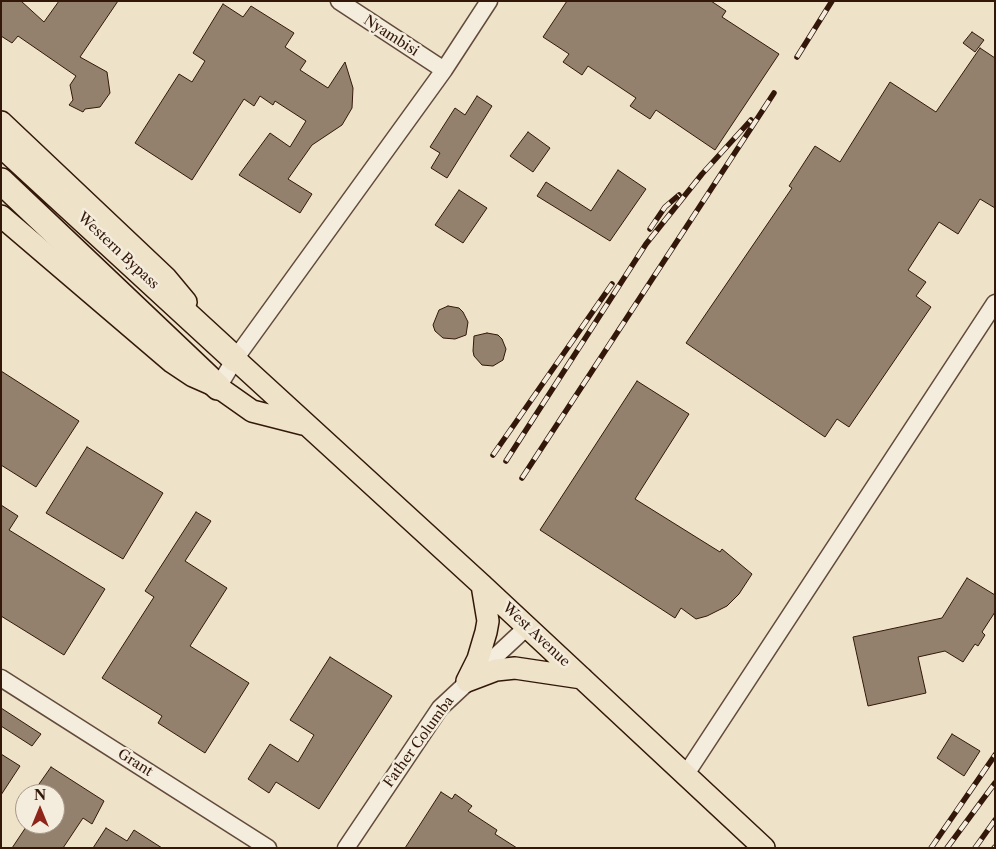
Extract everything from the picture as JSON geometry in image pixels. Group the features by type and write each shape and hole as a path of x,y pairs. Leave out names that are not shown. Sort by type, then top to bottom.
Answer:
{"highway":[{"name":"Western Bypass","path":"1,144 235,359"},
{"path":"1,181 218,387"}],"main road":[{"name":"West Avenue","path":"1,122 166,278 235,359 482,585 764,848"},
{"name":"West Avenue","path":"1,216 172,362 193,376 218,387 252,410 306,425"},
{"path":"467,680 478,659 486,632 488,615 482,585"},
{"path":"467,680 496,670 515,668 582,678"}],"street":[{"name":"Nyambisi","path":"338,1 444,70"},
{"path":"218,387 235,359 444,70 489,1"},
{"path":"686,774 995,302"},
{"name":"Father Columba","path":"346,848 440,708 467,680 527,628"},
{"name":"Grant","path":"1,678 268,848"}],"building":[{"path":"1,1 21,1 44,22 59,1 118,1 80,57 107,72 110,93 100,107 85,109 83,112 69,105 73,100 70,85 76,76 18,36 12,43 1,36"},
{"path":"567,1 711,1 726,11 722,17 779,54 715,150 656,110 650,119 630,106 636,98 588,66 582,75 563,62 569,54 543,37"},
{"path":"223,4 243,17 251,6 294,33 285,47 306,61 300,70 328,88 345,62 353,88 352,108 342,125 312,145 288,179 312,194 300,213 239,175 270,133 290,147 306,121 275,101 273,105 260,96 254,106 244,99 192,180 135,143 179,74 192,82 205,61 193,53"},
{"path":"972,32 984,40 975,52 963,43"},
{"path":"980,48 995,58 995,208 980,199 958,234 939,222 908,270 926,282 916,296 931,307 849,427 837,419 825,437 686,343 792,188 789,186 815,146 840,162 890,82 936,112"},
{"path":"477,96 492,106 447,178 431,168 440,153 430,147 455,108 465,115"},
{"path":"528,132 550,148 533,172 510,156"},
{"path":"618,170 646,189 610,241 537,196 546,182 591,211"},
{"path":"459,190 487,208 463,243 435,225"},
{"path":"448,306 459,308 463,312 468,322 466,335 455,339 443,338 435,331 433,325 439,310"},
{"path":"487,333 498,335 506,349 503,360 493,366 482,365 474,356 473,351 474,336"},
{"path":"1,371 79,421 36,487 1,465"},
{"path":"637,381 689,414 635,499 720,552 722,549 752,574 739,594 727,606 696,619 681,608 675,618 540,530"},
{"path":"87,447 163,493 123,559 46,513"},
{"path":"1,505 18,516 9,530 105,589 64,655 1,616"},
{"path":"196,512 211,521 185,561 227,588 190,646 249,683 205,753 158,723 162,716 102,678 154,597 145,591"},
{"path":"967,578 995,595 995,612 982,632 985,635 978,646 975,644 963,662 945,651 918,657 926,693 868,706 853,637 942,618"},
{"path":"330,657 392,696 319,809 276,782 269,793 248,779 270,744 298,762 314,735 290,720"},
{"path":"1,708 41,734 32,746 1,726"},
{"path":"952,734 980,751 964,776 937,758"},
{"path":"1,754 20,766 1,795"},
{"path":"51,767 104,801 92,824 83,818 63,848 12,848 21,834 65,834 65,784 39,784"},
{"path":"441,792 452,799 455,794 472,806 468,811 497,830 495,834 517,848 405,848"},
{"path":"106,828 127,841 134,830 162,848 93,848"}],"railway":[{"path":"797,57 832,1"},
{"path":"522,478 774,93"},
{"path":"506,461 646,244 702,174 751,120"},
{"path":"650,229 665,207 679,195"},
{"path":"493,455 612,284"},
{"path":"931,848 995,755"},
{"path":"947,848 995,783"},
{"path":"975,848 995,820"}]}
